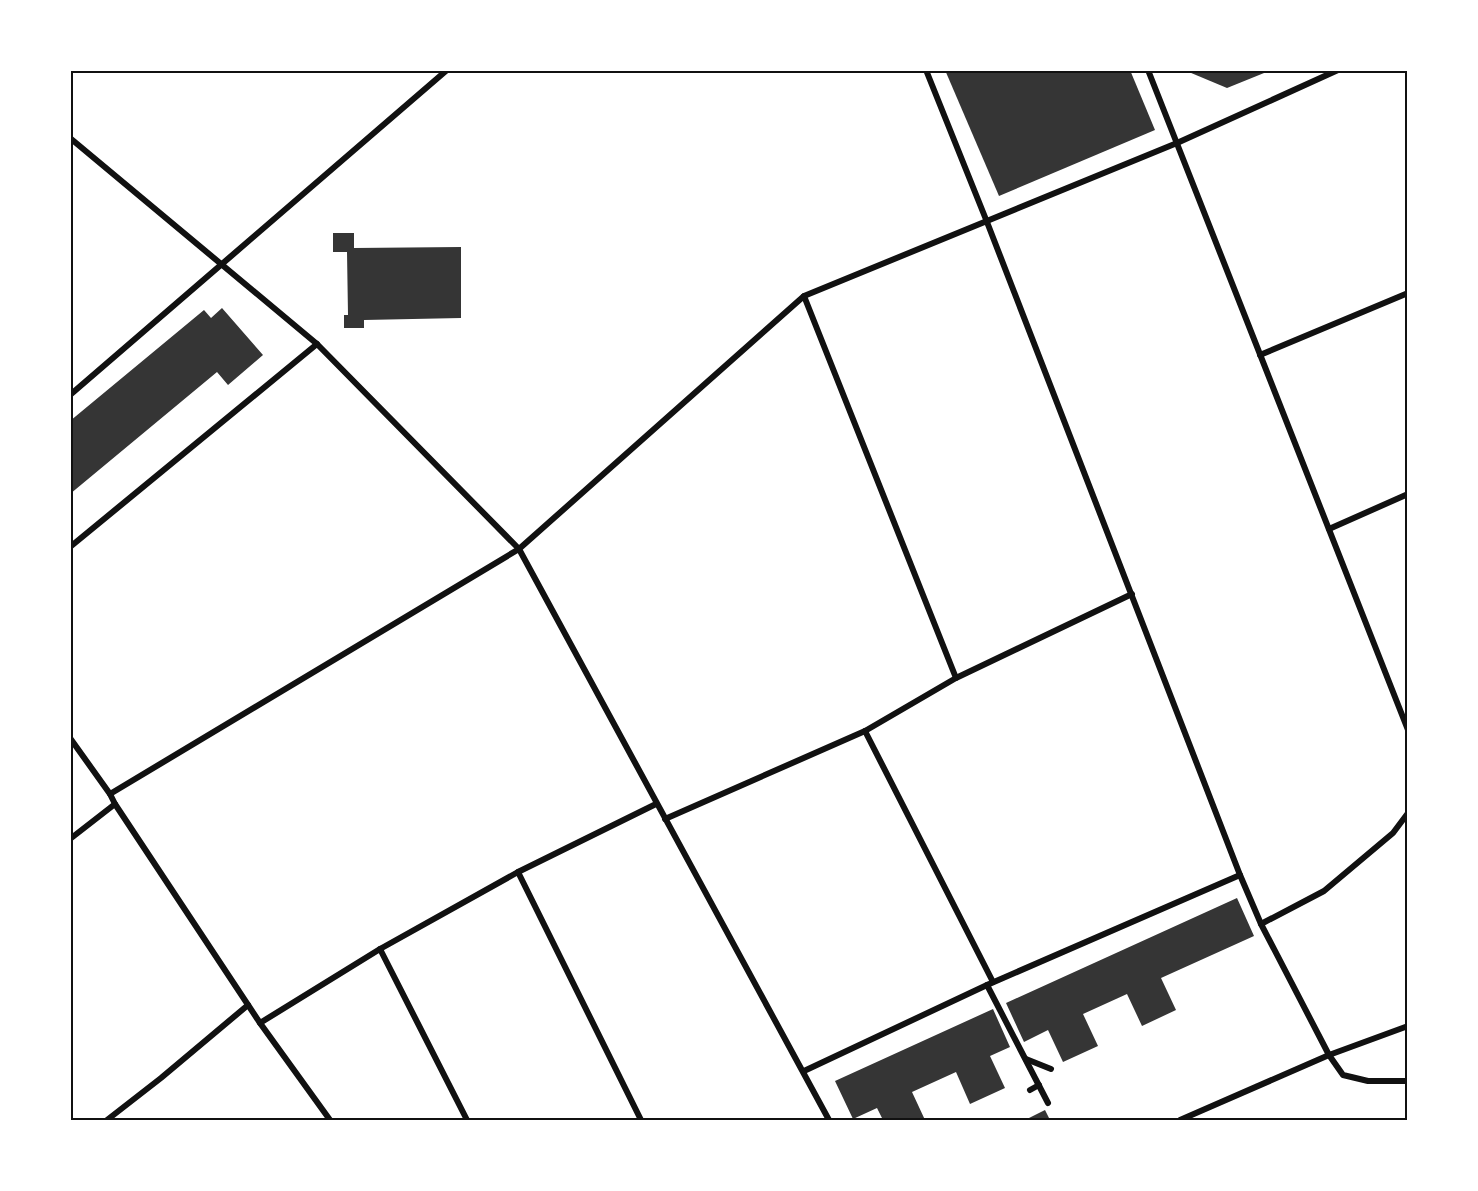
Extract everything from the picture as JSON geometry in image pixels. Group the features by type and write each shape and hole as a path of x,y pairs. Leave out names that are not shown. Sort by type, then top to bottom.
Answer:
{"street":[{"path":"70,395 447,70"},
{"path":"926,70 1261,924 1329,1055 1343,1075 1368,1081 1407,1080"},
{"path":"1148,70 1407,730"},
{"path":"110,794 519,549 804,296 1177,143 1338,70"},
{"path":"70,138 317,344 519,549 829,1120"},
{"path":"1260,355 1407,293"},
{"path":"804,296 956,678"},
{"path":"70,547 317,344"},
{"path":"1329,530 1407,494"},
{"path":"665,819 865,731 956,678 1132,594"},
{"path":"865,731 1048,1103"},
{"path":"70,738 110,794 260,1023 330,1120"},
{"path":"70,839 115,804"},
{"path":"260,1023 380,949 518,872 656,804"},
{"path":"1261,924 1324,891 1393,833 1407,813"},
{"path":"518,872 641,1120"},
{"path":"804,1071 990,983 1240,875"},
{"path":"380,949 467,1120"},
{"path":"107,1120 248,1005"},
{"path":"1180,1120 1329,1055 1407,1026"},
{"path":"1026,1059 1051,1069"},
{"path":"1030,1090 1039,1085"}],"building":[{"path":"945,70 1130,70 1155,130 999,196"},
{"path":"1184,70 1269,70 1269,71 1227,88"},
{"path":"333,233 354,233 354,248 461,247 461,318 364,320 364,328 344,328 344,315 348,315 347,252 333,252"},
{"path":"222,308 263,355 228,385 217,372 70,494 70,421 204,310 211,318"},
{"path":"1237,898 1254,936 1161,978 1176,1010 1142,1026 1127,994 1083,1014 1098,1046 1063,1062 1048,1030 1024,1042 1006,1003"},
{"path":"993,1009 1010,1047 990,1056 1005,1088 970,1104 956,1072 912,1092 925,1120 883,1120 877,1108 853,1119 835,1081"},
{"path":"1045,1110 1050,1120 1025,1120"}]}
